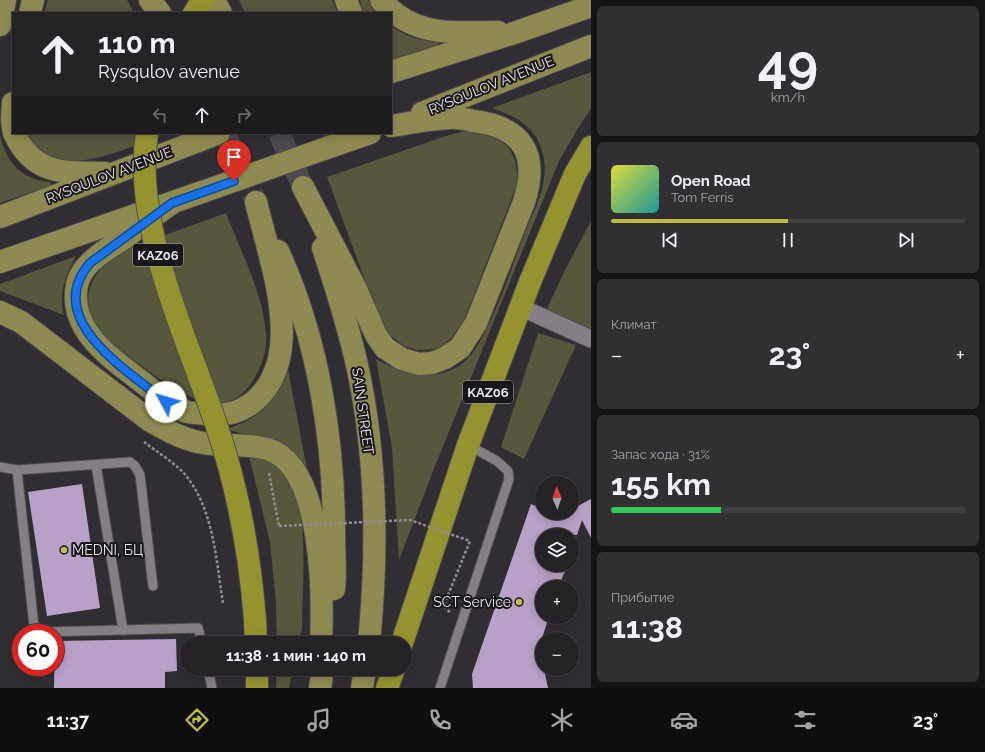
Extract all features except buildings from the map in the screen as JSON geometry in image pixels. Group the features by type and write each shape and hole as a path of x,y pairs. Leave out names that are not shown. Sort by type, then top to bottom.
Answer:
{"highway":[{"path":"195,12 203,0"},
{"name":"KАZ06","path":"147,134 145,171 152,228 160,261 219,432 238,498 249,560 256,636"},
{"name":"KАZ06","path":"404,636 468,445 520,307 575,174 591,147"},
{"path":"257,676 257,688"}],"main road":[{"path":"0,25 5,0"},
{"path":"30,12 33,0"},
{"path":"150,0 159,12"},
{"path":"164,0 170,12"},
{"path":"214,0 220,12"},
{"path":"346,0 351,12"},
{"path":"381,0 392,12 405,22 420,28 438,32 517,32"},
{"path":"392,72 517,32 591,6"},
{"name":"RYSQULOV AVENUE","path":"392,126 591,46"},
{"name":"SAIN STREET","path":"370,636 374,586 374,508 368,434 357,366 345,315 303,187 355,288 368,321 385,348 402,359 418,364 432,363 446,358 460,348 476,323 524,202 529,186 530,167 528,157 520,141 510,132 487,122 450,118 392,126"},
{"path":"14,134 29,156 42,165 59,172 118,173"},
{"path":"0,262 367,134"},
{"name":"RYSQULOV AVENUE","path":"0,217 212,136"},
{"path":"172,203 95,259 82,272 76,298 79,317 91,338 107,355 166,402 187,412 212,415 240,411 255,402 268,388 276,368 281,348 282,324 279,301 256,202 287,270 305,324 317,375 328,440 334,511 334,584 329,636"},
{"path":"0,312 22,322 149,420 168,431 190,440 210,444 253,446 270,450 293,468 301,480 317,542 323,598 321,636"},
{"path":"319,688 320,676"},
{"path":"319,688 322,676"},
{"path":"362,688 364,676"}],"street":[{"path":"520,307 591,339"}],"lane":[{"path":"440,688 509,479 508,471 497,462 468,445"},
{"path":"0,467 17,470 130,462 135,466 140,475 153,586"},
{"path":"96,465 123,630"},
{"path":"17,470 34,626 43,632 198,628 200,636"},
{"path":"209,676 212,688"}],"path":[{"path":"268,472 279,526 410,520 470,541 444,605 450,612"}],"green space":[{"path":"48,0 127,0 133,12 44,12"},
{"path":"239,0 332,0 338,12 245,12"},
{"path":"360,0 368,0 376,12 363,12"},
{"path":"392,27 408,36 426,41 439,42 439,44 392,62"},
{"path":"591,72 591,109 559,161 435,466 399,560 392,448 376,359 397,369 431,375 453,369 463,363 472,353 490,322 506,284 539,200 545,174 541,149 532,131 514,117 492,108"},
{"path":"465,131 489,135 506,145 515,161 517,185 464,320 452,337 440,349 417,350 404,346 391,336 377,313 327,177 446,136"},
{"path":"26,134 163,134 121,151 88,160 71,161 56,159 43,154"},
{"path":"0,135 6,153 17,168 31,178 50,182 51,186 0,203"},
{"path":"226,213 261,303 266,334 266,346 258,372 243,393 229,401 214,403 198,400 182,393 151,373 123,352 108,339 96,324 89,308 88,298 93,281 103,267 124,250"},
{"path":"591,221 591,332 543,317 565,270"},
{"path":"76,256 64,284 62,307 64,315 0,291 0,284"},
{"path":"538,333 576,345 524,459 501,447"},
{"path":"288,370 307,469 288,450 279,445 261,438 226,429 249,420 265,408 277,392"},
{"path":"249,456 273,462 285,471 293,485 299,503 303,546 302,627 300,636 277,636 276,603 270,542"},
{"path":"277,676 292,676 289,688 276,688"}],"tunnel":[{"path":"225,134 256,202"},
{"path":"279,134 303,187"}],"place":[{"name":"MEDNI, БЦ","path":"64,550"},
{"name":"SCT Service","path":"519,602"}],"route":[{"path":"166,402 107,355 91,338 79,317 76,298 78,284 82,272 90,263 172,203 234,181"}]}
